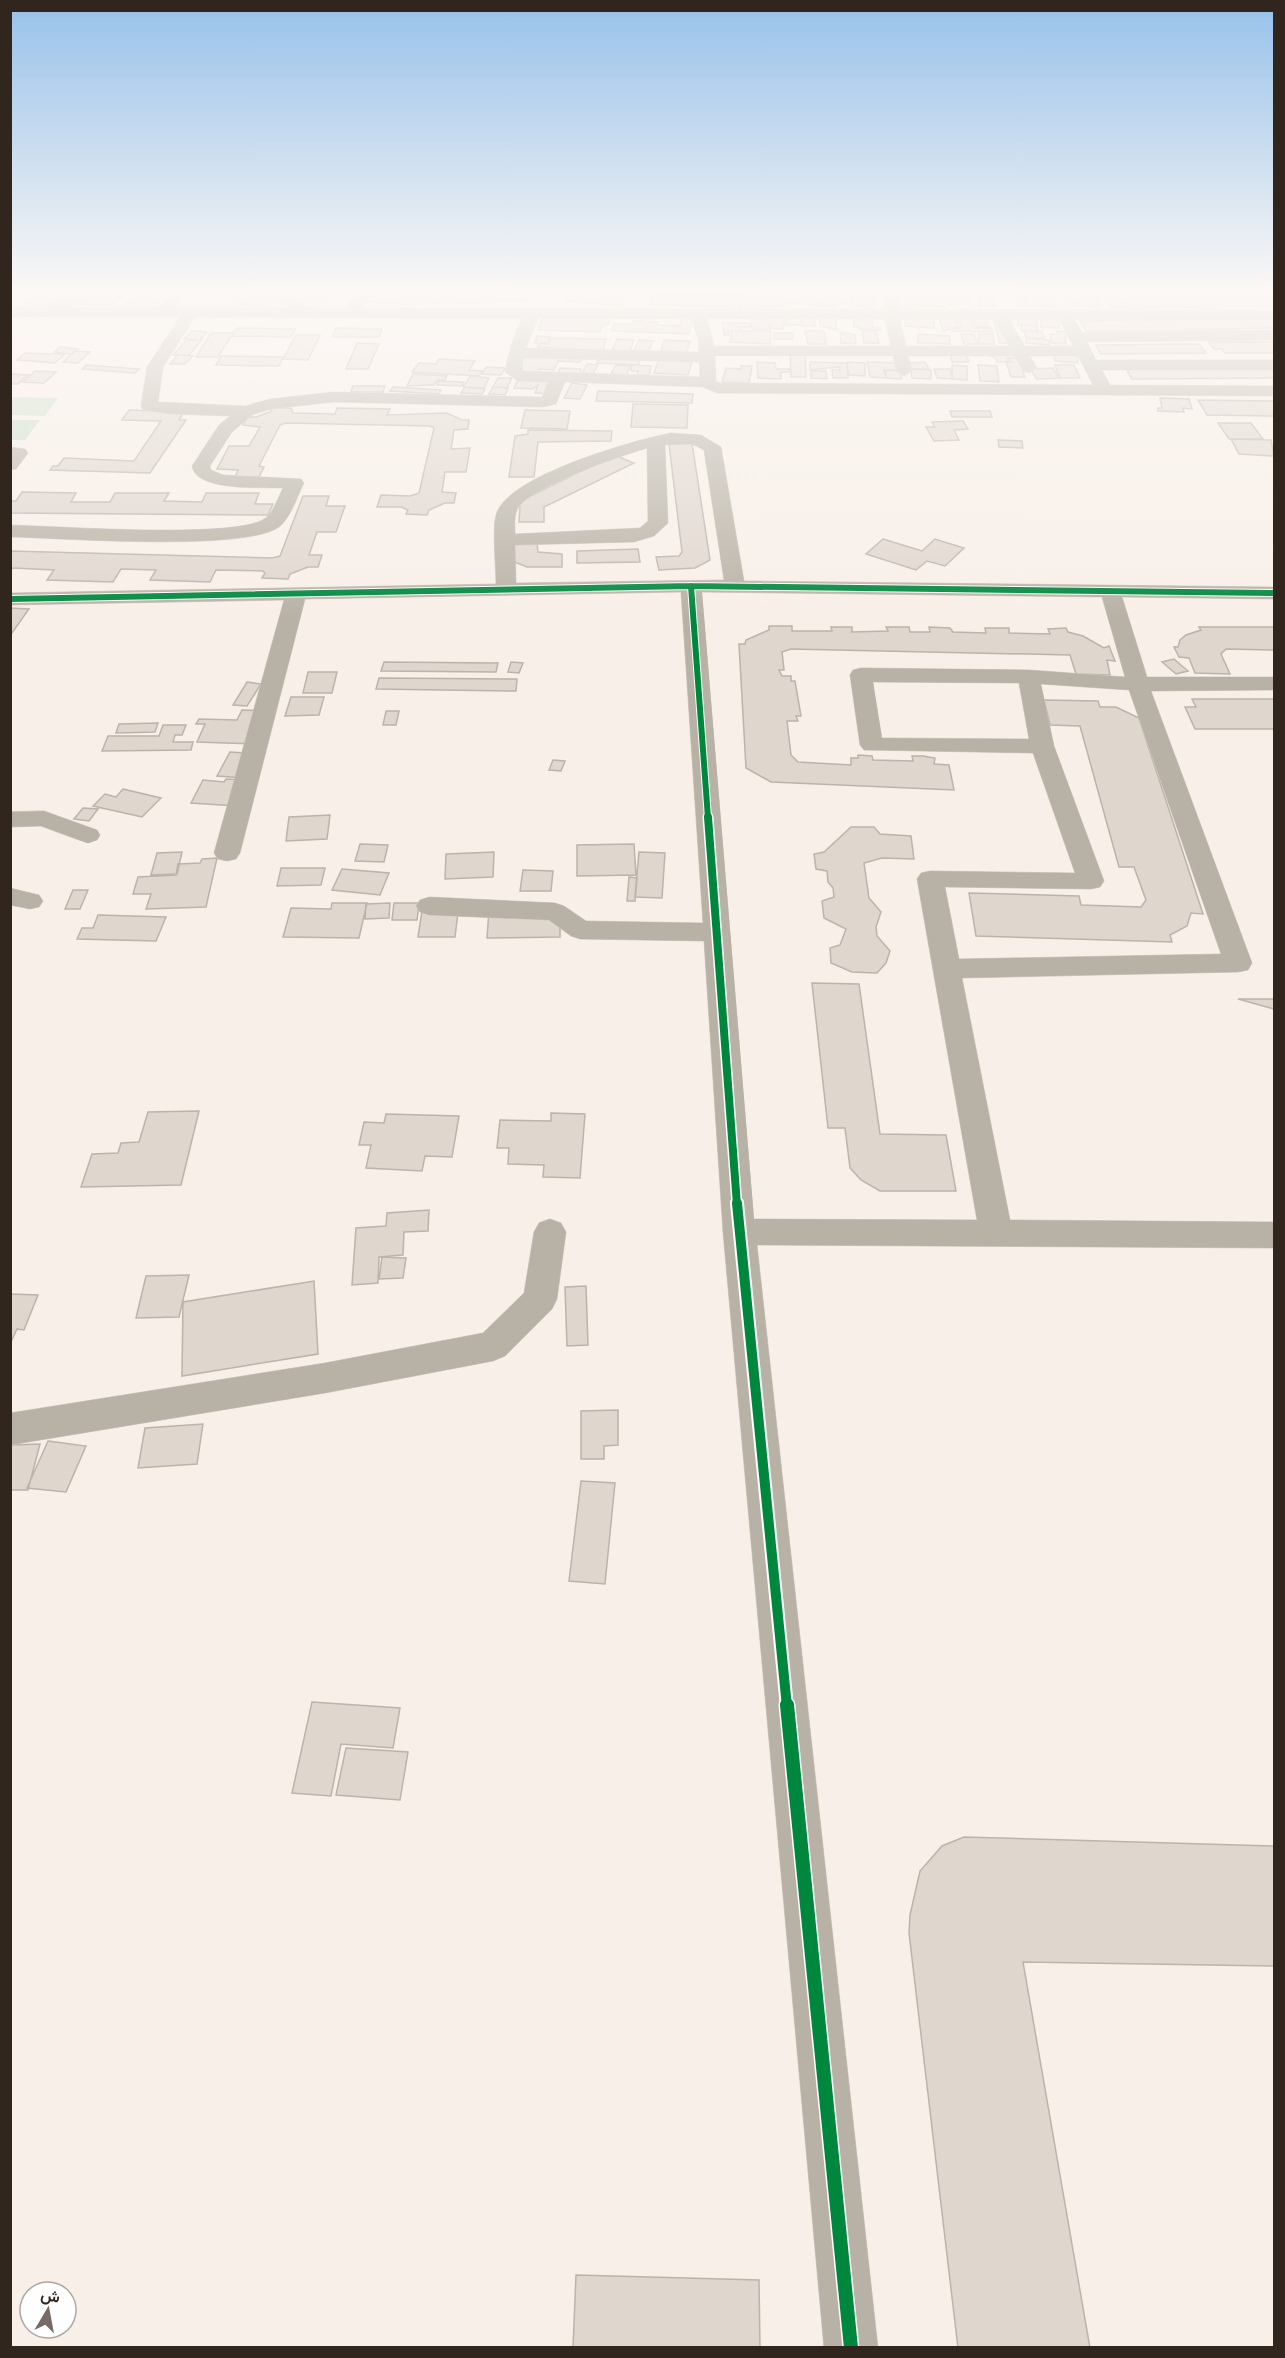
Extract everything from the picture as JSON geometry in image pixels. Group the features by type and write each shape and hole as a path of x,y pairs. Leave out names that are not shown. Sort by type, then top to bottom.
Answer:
{"street":[{"path":"150,400 149,406 170,409 246,411 292,400"},
{"path":"461,400 543,402 550,400"},
{"path":"10,531 190,535 252,532 265,528 274,522 295,483 220,480 202,473 201,466 225,429 246,411"},
{"path":"506,590 504,540 506,510 513,500 603,456 656,441 699,440 712,447 735,586"},
{"path":"504,540 634,536 652,530 658,523 656,441"},
{"path":"10,452 19,453 10,465"},
{"path":"692,586 739,1232 851,2348"},
{"path":"10,599 692,586 1275,592"},
{"path":"946,969 1238,963 1138,684 1110,590"},
{"path":"227,853 296,595"},
{"path":"1042,746 872,745 861,675 1029,676 1138,684 1275,683"},
{"path":"996,1233 930,879 1091,881 1042,746 1029,676"},
{"path":"10,820 44,818 88,835"},
{"path":"429,906 555,912 580,930 717,932"},
{"path":"10,1430 325,1378 493,1346 540,1299 550,1232"},
{"path":"739,1232 1275,1234"}],"green space":[{"path":"11,400 57,400 45,416 11,415"},
{"path":"11,420 40,420 25,440 11,440"}],"building":[{"path":"596,400 692,400 692,403"},
{"path":"1160,400 1189,400 1192,409 1183,408 1184,412 1158,411 1158,408 1162,408"},
{"path":"1198,400 1274,401 1274,416 1207,415"},
{"path":"633,404 688,405 687,428 631,427"},
{"path":"272,408 291,408 293,413 335,414 337,408 390,409 387,415 447,413 462,420 469,420 468,429 454,430 451,449 470,448 466,472 445,472 442,492 456,493 454,503 445,503 429,510 427,515 406,514 408,510 401,507 377,507 381,495 410,496 419,493 434,428 430,426 286,423 280,425 259,466 264,467 259,477 235,477 238,470 217,469 229,446 249,446 260,427 243,425 247,417 256,417 270,412"},
{"path":"129,410 184,412 179,420 186,420 150,473 50,470 53,466 58,466 64,458 134,461 161,421 122,420"},
{"path":"525,410 570,411 567,429 521,428"},
{"path":"950,411 990,411 992,417 952,417"},
{"path":"963,421 968,429 954,430 959,440 934,441 926,427 935,427 932,422"},
{"path":"1218,423 1251,423 1263,439 1229,439"},
{"path":"528,430 612,431 611,441 538,442 534,477 509,477 515,436 528,434"},
{"path":"1231,439 1271,440 1274,456 1239,454"},
{"path":"998,440 1022,441 1023,448 999,447"},
{"path":"692,443 710,560 695,568 659,570 656,557 679,556 682,552 669,444"},
{"path":"614,455 634,463 544,507 544,522 519,522 520,507 514,504"},
{"path":"22,492 76,493 71,502 110,502 115,493 169,493 164,501 202,502 206,493 259,493 255,504 273,504 268,515 10,513 10,501 16,501"},
{"path":"303,496 329,496 326,506 345,506 336,532 317,532 309,555 322,555 318,567 308,567 290,574 288,579 262,578 265,573 263,571 216,570 210,582 150,580 156,570 121,569 113,582 47,580 54,570 13,568 10,571 10,551 272,558 280,556"},
{"path":"883,539 922,551 935,539 964,548 945,566 927,561 916,570 866,554"},
{"path":"537,543 538,552 562,554 562,567 527,567 512,561 511,544"},
{"path":"638,549 640,562 577,563 577,551"},
{"path":"10,608 29,609 12,633 10,633"},
{"path":"769,626 792,626 792,631 832,631 831,627 852,627 852,632 888,631 886,627 909,627 910,632 930,632 929,627 950,628 953,632 986,633 985,628 1009,628 1009,633 1050,634 1048,629 1066,628 1068,632 1083,636 1104,648 1109,646 1115,661 1107,660 1110,675 1076,674 1070,655 791,649 782,652 784,670 779,670 782,676 791,676 791,681 795,681 801,716 796,716 798,721 787,721 791,755 798,762 851,765 851,758 858,758 858,755 872,756 873,760 913,761 912,756 935,758 934,764 949,765 954,790 771,782 746,768 739,644 745,644 746,640 769,630"},
{"path":"1199,627 1274,627 1274,650 1226,649 1221,654 1230,674 1195,673 1189,658 1179,657 1174,647 1178,647 1180,640 1186,635 1201,630"},
{"path":"1174,659 1188,671 1176,674 1162,662"},
{"path":"384,662 498,663 496,672 381,671"},
{"path":"511,662 523,663 519,673 508,672"},
{"path":"308,672 337,672 332,693 303,693"},
{"path":"379,678 517,679 516,691 376,689"},
{"path":"247,682 261,684 247,706 233,705"},
{"path":"291,697 324,697 319,715 285,716"},
{"path":"1192,699 1274,699 1274,729 1195,729 1185,707 1196,707"},
{"path":"1044,700 1098,701 1100,707 1116,707 1139,718 1203,914 1191,913 1187,926 1170,935 1172,942 976,936 969,893 1079,896 1081,905 1141,907 1146,900 1134,867 1119,867 1080,726 1050,725"},
{"path":"242,710 270,711 256,744 197,742 205,724 196,724 199,719 237,720"},
{"path":"386,711 399,711 396,725 383,725"},
{"path":"158,723 155,732 116,733 119,724"},
{"path":"163,725 186,725 182,735 175,735 173,742 193,742 191,750 102,751 108,736 159,736"},
{"path":"230,752 259,754 246,778 217,776"},
{"path":"553,760 565,761 561,771 549,770"},
{"path":"226,779 249,780 237,806 191,803 203,780 224,782"},
{"path":"123,789 161,798 142,817 93,806 105,794 116,797"},
{"path":"83,808 98,809 89,821 74,819"},
{"path":"330,815 327,839 286,841 289,817"},
{"path":"851,827 874,827 880,834 911,836 914,859 882,858 864,863 869,898 881,912 876,927 877,936 890,951 886,963 877,973 852,972 831,963 830,948 840,945 846,929 824,918 822,901 834,897 833,888 828,882 827,871 816,869 814,854 824,852"},
{"path":"360,844 388,845 384,862 355,861"},
{"path":"634,844 636,875 577,876 577,845"},
{"path":"182,852 177,874 151,875 157,853"},
{"path":"494,852 493,877 445,879 446,854"},
{"path":"639,852 665,853 662,898 635,897"},
{"path":"217,858 206,907 146,909 151,894 133,894 138,877 176,875 178,864 200,863 202,859"},
{"path":"281,868 325,868 321,885 277,886"},
{"path":"342,869 389,873 380,895 332,890"},
{"path":"523,870 553,871 551,891 520,891"},
{"path":"629,877 637,878 635,901 627,901"},
{"path":"73,890 88,890 80,909 65,909"},
{"path":"332,903 367,903 359,938 283,937 291,908 331,909"},
{"path":"390,903 389,918 365,919 366,904"},
{"path":"394,903 419,903 417,920 392,920"},
{"path":"560,909 560,937 487,938 489,910"},
{"path":"422,911 458,912 455,937 418,937"},
{"path":"98,915 166,917 156,941 77,939 82,928 93,928"},
{"path":"812,983 859,984 880,1134 946,1135 956,1191 880,1191 861,1180 850,1168 845,1128 828,1128"},
{"path":"1238,999 1274,999 1274,1009"},
{"path":"199,1111 181,1185 81,1187 92,1154 118,1153 121,1143 139,1142 148,1112"},
{"path":"551,1113 585,1114 580,1178 543,1177 544,1165 508,1164 509,1148 497,1148 500,1120 551,1121"},
{"path":"386,1114 459,1116 452,1157 425,1156 422,1171 366,1168 371,1145 359,1145 364,1122 384,1123"},
{"path":"429,1210 428,1231 404,1232 403,1255 379,1257 378,1283 352,1285 356,1228 386,1226 387,1213"},
{"path":"382,1257 406,1258 403,1278 379,1279"},
{"path":"189,1275 179,1317 136,1318 146,1276"},
{"path":"314,1281 318,1354 182,1376 183,1302"},
{"path":"586,1286 588,1345 567,1346 565,1287"},
{"path":"10,1294 38,1295 24,1330 17,1329 10,1344"},
{"path":"618,1410 618,1445 604,1446 604,1459 581,1459 581,1411"},
{"path":"203,1424 197,1464 138,1468 145,1428"},
{"path":"48,1441 86,1446 66,1492 27,1488"},
{"path":"40,1444 28,1490 10,1490 10,1445"},
{"path":"581,1481 615,1483 605,1584 569,1581"},
{"path":"312,1702 400,1708 393,1748 341,1744 331,1796 292,1793"},
{"path":"346,1748 408,1752 400,1800 336,1795"},
{"path":"964,1837 1274,1846 1274,1966 1023,1962 1090,2348 958,2348 909,1933 910,1915 920,1871 942,1846"},
{"path":"576,2275 759,2280 760,2348 573,2348"}],"cycle path":[{"path":"691,586 739,1232 851,2348"},
{"path":"10,599 691,586 1274,593"}]}
